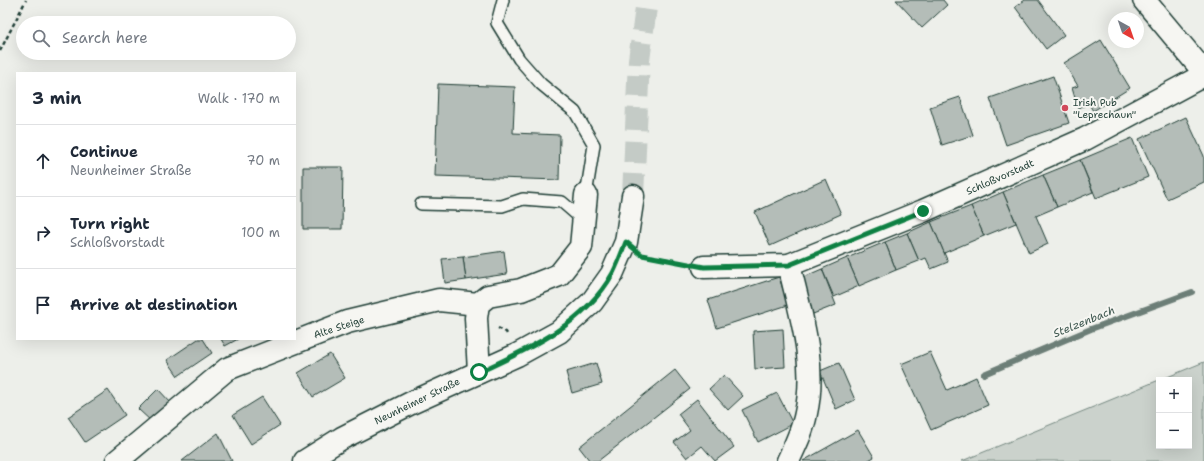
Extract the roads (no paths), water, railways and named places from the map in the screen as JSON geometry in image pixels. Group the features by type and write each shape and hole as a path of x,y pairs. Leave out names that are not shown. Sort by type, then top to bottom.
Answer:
{"street":[{"path":"1144,0 1204,73"},
{"name":"Schloßvorstadt","path":"704,267 789,265 923,211 1085,139 1204,73"},
{"path":"479,372 476,318 478,304 488,296 521,290 559,274 581,247 585,222 586,195"},
{"name":"Neunheimer Straße","path":"305,461 342,438 404,406 517,355 559,332 592,302 612,274 626,242 633,196"},
{"path":"788,461 798,440 806,413 809,382 806,340 789,265"},
{"name":"Alte Steige","path":"117,461 227,369 347,322 440,300 478,304"}],"lane":[{"path":"503,0 498,23 519,59 541,84 576,112 594,145 586,195"},
{"path":"421,204 502,206 523,199 562,202 585,222"}],"waterway":[{"name":"Stelzenbach","path":"984,374 1091,329 1192,292"}],"tunnel":[{"path":"633,196 639,60 647,0"}],"place":[{"name":"Irish Pub \"Leprechaun\"","path":"1065,108"}]}
